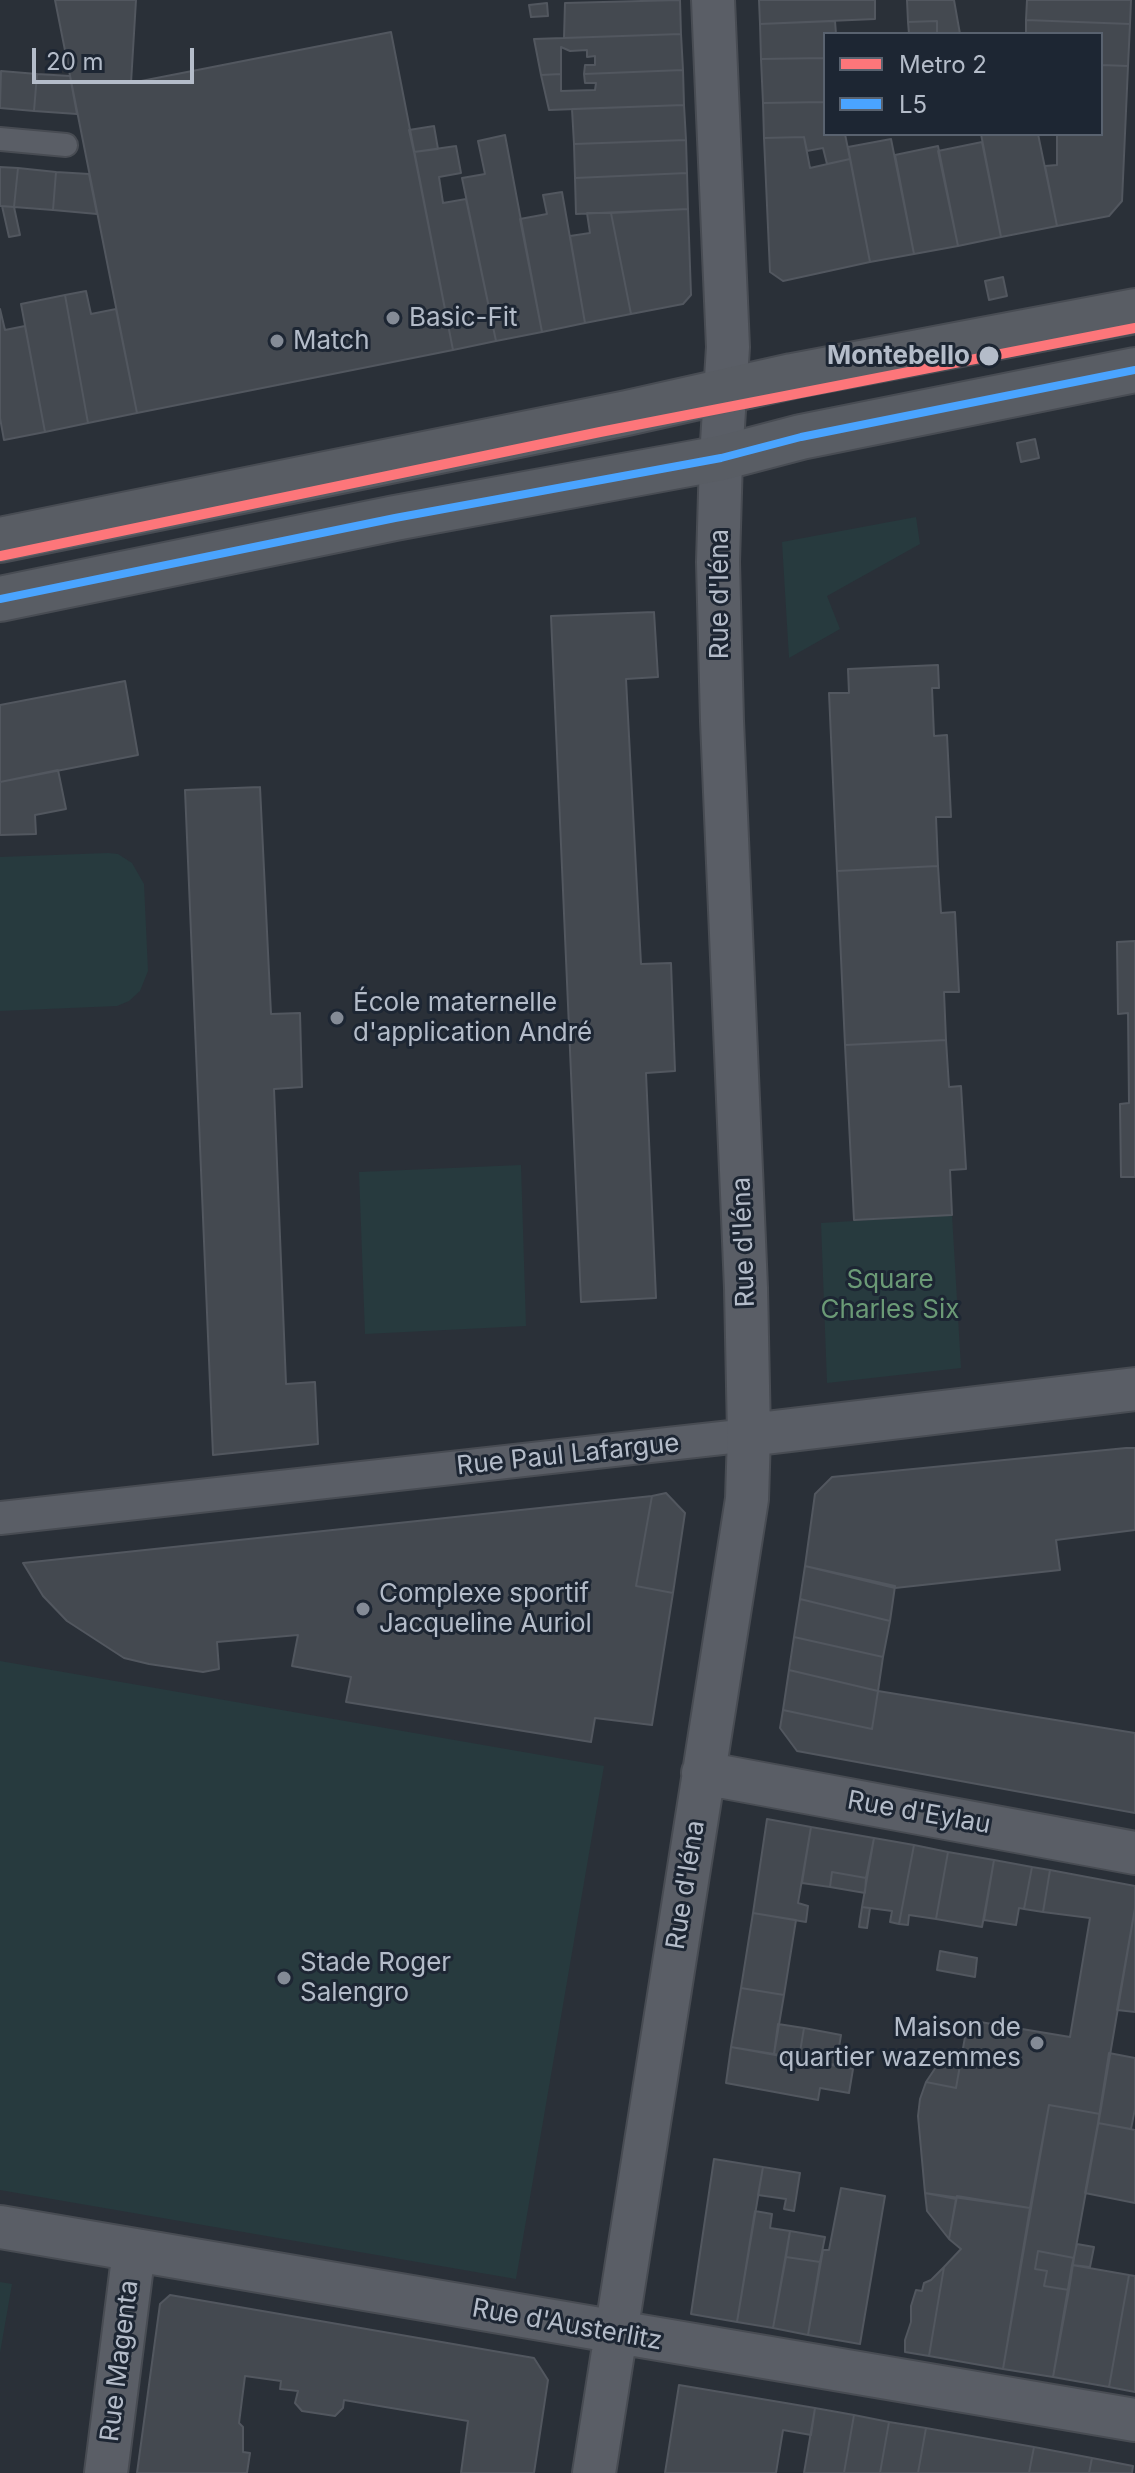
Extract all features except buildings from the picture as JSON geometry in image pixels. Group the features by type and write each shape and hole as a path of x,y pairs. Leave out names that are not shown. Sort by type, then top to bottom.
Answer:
{"main road":[{"path":"0,540 612,416 725,390 1135,311"},
{"path":"0,599 395,518 721,458 814,435 1135,370"}],"street":[{"name":"Rue d'Iéna","path":"594,2473 747,1499 749,1435 745,1257 718,562 728,347 713,0"},
{"name":"Rue Paul Lafargue","path":"0,1518 1135,1389"},
{"name":"Rue d'Eylau","path":"703,1773 1135,1853"},
{"name":"Rue d'Austerlitz","path":"0,2227 1135,2420"},
{"name":"Rue Magenta","path":"106,2473 134,2250"}],"lane":[{"path":"0,139 66,145"}],"green space":[{"path":"916,517 920,544 827,596 840,629 789,658 782,542"},
{"path":"118,854 132,863 144,884 148,971 140,991 117,1006 0,1011 0,857"},
{"path":"521,1165 526,1326 365,1334 359,1172"},
{"name":"Square Charles Six","path":"952,1215 961,1368 827,1383 821,1223"},
{"name":"Stade Roger Salengro","path":"0,1661 604,1766 516,2279 0,2190"},
{"path":"0,2282 12,2284 0,2353"}],"metro line":[{"name":"2","path":"0,556 600,432 1135,328"}],"transit line":[{"name":"L5","path":"0,599 395,518 721,458 801,437 1135,370"}],"place":[{"name":"Basic-Fit","path":"393,318"},
{"name":"Match","path":"277,341"},
{"name":"Montebello","path":"989,356"},
{"name":"École maternelle d'application André","path":"337,1018"},
{"name":"Complexe sportif Jacqueline Auriol","path":"363,1609"},
{"name":"Stade Roger Salengro","path":"284,1978"},
{"name":"Maison de quartier wazemmes","path":"1037,2043"}]}
